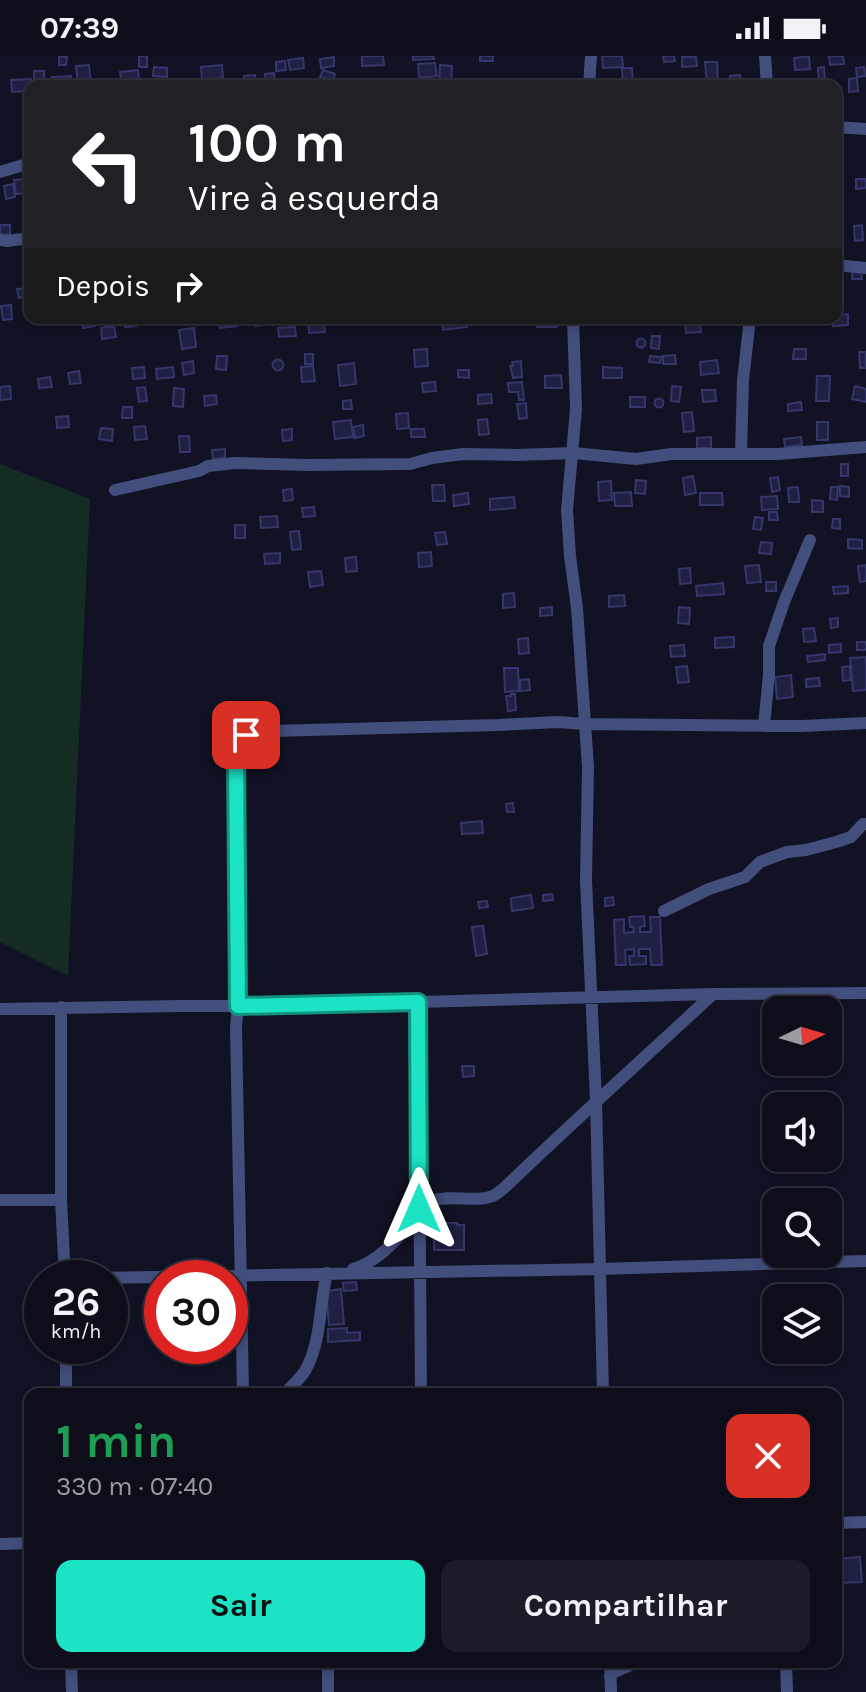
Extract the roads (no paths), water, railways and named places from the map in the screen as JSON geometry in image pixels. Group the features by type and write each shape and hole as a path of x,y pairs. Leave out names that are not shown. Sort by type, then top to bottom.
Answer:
{"street":[{"path":"589,80 591,56"},
{"path":"765,56 767,80"},
{"path":"842,127 866,129"},
{"path":"0,172 24,165"},
{"path":"0,240 24,239"},
{"path":"842,266 866,268"},
{"path":"573,324 576,409 567,510 588,767 586,880 596,1100 603,1388"},
{"path":"741,454 743,380 749,324"},
{"path":"115,490 199,471 208,466 235,463 410,464 463,454 573,453 636,459 671,454 778,454 866,447"},
{"path":"764,726 769,646 810,540"},
{"path":"242,1260 236,1027 236,752 240,739 254,732 271,731 558,722 764,726 866,723"},
{"path":"664,911 709,889 745,877 760,862 787,852 851,837 866,824"},
{"path":"0,1009 866,993"},
{"path":"290,1388 303,1374 312,1356 322,1291 332,1273 362,1266 380,1255 411,1223 419,1209 431,1201 494,1196 713,994"},
{"path":"418,1002 421,1388"},
{"path":"61,1007 64,1260"},
{"path":"0,1200 61,1200"},
{"path":"248,1276 866,1261"},
{"path":"66,1364 66,1388"},
{"path":"243,1364 243,1388"},
{"path":"842,1523 866,1522"},
{"path":"0,1544 24,1543"},
{"path":"71,1668 72,1692"},
{"path":"328,1668 328,1692"},
{"path":"610,1668 611,1692"},
{"path":"610,1676 621,1668"},
{"path":"786,1668 787,1692"}]}
